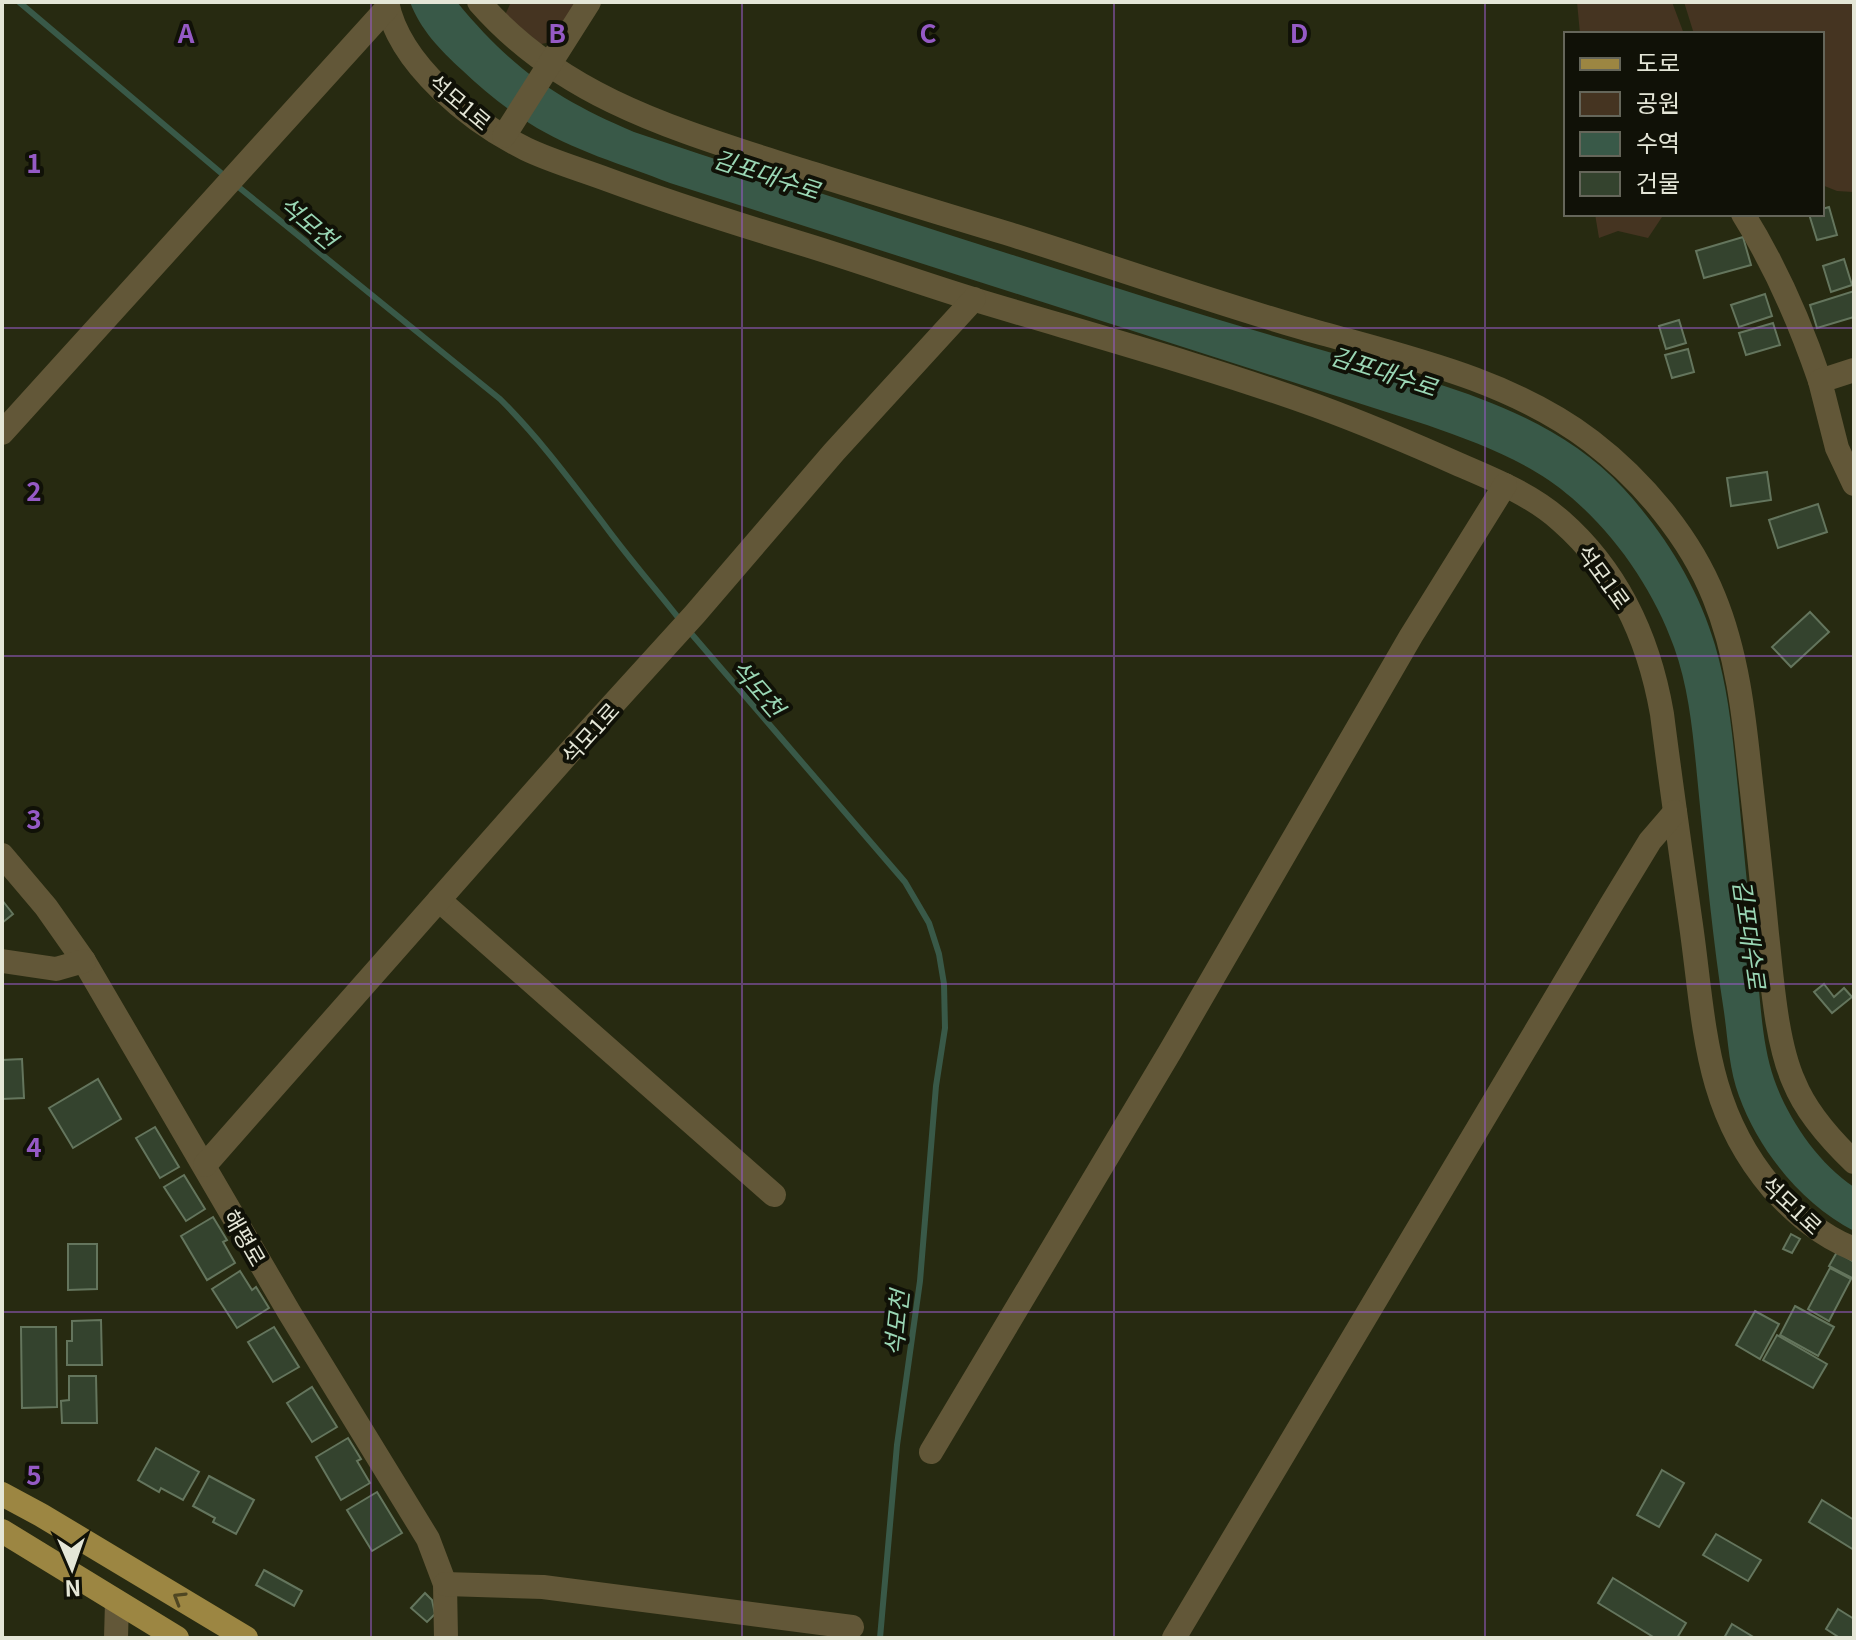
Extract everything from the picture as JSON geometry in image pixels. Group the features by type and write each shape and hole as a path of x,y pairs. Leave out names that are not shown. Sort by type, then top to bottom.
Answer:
{"main road":[{"path":"2,1494 246,1638"},
{"path":"2,1531 177,1638"}],"lane":[{"path":"479,2 549,68 605,99 716,142 1505,391 1560,419 1609,455 1670,522 1703,573 1716,602 1743,711 1771,968 1785,1056 1794,1084 1806,1104 1854,1162"},
{"path":"508,130 589,2"},
{"name":"석모1로","path":"2,433 388,4 404,44 431,79 457,103 508,130 528,150 669,202 1257,385 1350,418 1505,485 1560,520 1601,563 1636,622 1651,664 1662,714 1710,1064 1729,1123 1741,1148 1801,1217 1820,1232 1854,1249"},
{"path":"1744,216 1765,251 1803,331 1837,448 1854,484"},
{"name":"석모1로","path":"205,1165 675,637 802,488 974,299"},
{"path":"1820,381 1854,370"},
{"path":"931,1452 1171,1050 1411,636 1505,485"},
{"path":"1174,1638 1611,905 1650,841 1675,812"},
{"name":"해평로","path":"2,855 55,917 84,961 289,1312 428,1539 445,1584 446,1638"},
{"path":"439,900 774,1195"},
{"path":"2,961 56,969 84,961"},
{"path":"445,1584 543,1587 852,1627"},
{"path":"116,1638 117,1602"}],"green space":[{"path":"511,2 582,2 552,42 541,44 505,15"},
{"path":"1577,2 1672,2 1683,32 1580,32"},
{"path":"1684,2 1854,2 1853,192 1824,186 1824,32 1693,32"},
{"path":"1595,216 1663,216 1648,238 1618,231 1599,238"}],"water":[{"name":"김포대수로","path":"410,2 457,2 496,46 536,79 581,107 634,132 1164,303 1453,389 1528,419 1563,438 1595,461 1653,524 1690,582 1708,623 1720,663 1730,717 1762,1025 1770,1066 1787,1109 1806,1139 1828,1166 1854,1187 1854,1231 1817,1206 1784,1174 1758,1136 1739,1096 1729,1054 1691,721 1680,665 1666,626 1645,586 1619,548 1572,498 1522,464 1427,425 670,183 580,149 529,123 478,84 432,39"}],"building":[{"path":"1829,207 1837,235 1817,240 1810,216 1824,216 1824,208"},
{"path":"1743,237 1751,265 1704,278 1696,251"},
{"path":"1844,259 1852,285 1831,292 1823,266"},
{"path":"1854,291 1854,317 1817,328 1810,305"},
{"path":"1765,294 1772,316 1739,327 1731,305"},
{"path":"1679,320 1686,343 1666,349 1659,326"},
{"path":"1773,323 1780,345 1746,355 1739,333"},
{"path":"1688,349 1694,372 1672,378 1665,355"},
{"path":"1767,472 1771,500 1731,506 1727,478"},
{"path":"1818,504 1827,532 1778,548 1769,520"},
{"path":"1810,612 1829,632 1791,667 1772,647"},
{"path":"2,900 13,914 2,923"},
{"path":"1824,984 1834,997 1844,988 1852,997 1832,1013 1814,992"},
{"path":"22,1059 24,1098 2,1099 2,1060"},
{"path":"98,1079 121,1119 73,1148 49,1108"},
{"path":"155,1127 179,1167 160,1178 136,1138"},
{"path":"184,1175 205,1209 186,1221 164,1187"},
{"path":"213,1217 227,1240 223,1242 235,1263 207,1280 181,1236"},
{"path":"1791,1234 1800,1239 1792,1253 1783,1249"},
{"path":"68,1244 97,1244 97,1289 68,1290"},
{"path":"1837,1252 1854,1262 1854,1279 1829,1266"},
{"path":"1830,1268 1851,1279 1829,1321 1808,1309"},
{"path":"240,1271 252,1290 256,1287 269,1308 237,1328 212,1289"},
{"path":"1795,1306 1834,1327 1818,1356 1780,1335"},
{"path":"1755,1311 1779,1324 1760,1359 1736,1345"},
{"path":"101,1320 102,1365 67,1365 67,1341 72,1341 72,1321"},
{"path":"21,1327 56,1327 57,1407 22,1408"},
{"path":"274,1327 299,1367 273,1382 248,1342"},
{"path":"1777,1335 1827,1364 1813,1388 1763,1360"},
{"path":"69,1376 96,1376 97,1423 62,1423 61,1401 69,1400"},
{"path":"312,1387 337,1427 312,1442 287,1403"},
{"path":"348,1438 361,1459 357,1461 370,1483 341,1500 316,1457"},
{"path":"156,1448 199,1472 183,1500 161,1488 159,1492 138,1480"},
{"path":"1662,1470 1684,1483 1659,1527 1637,1515"},
{"path":"209,1476 254,1500 236,1534 213,1522 215,1518 193,1506"},
{"path":"377,1492 402,1533 372,1551 347,1510"},
{"path":"1822,1500 1854,1520 1854,1550 1809,1522"},
{"path":"1716,1534 1761,1560 1748,1581 1703,1555"},
{"path":"264,1570 302,1591 294,1606 256,1585"},
{"path":"1613,1578 1686,1623 1677,1638 1655,1638 1598,1603"},
{"path":"425,1593 432,1600 435,1614 427,1622 411,1608"},
{"path":"1838,1609 1854,1619 1854,1638 1840,1638 1826,1629"},
{"path":"1732,1624 1755,1638 1724,1638"}],"waterway":[{"name":"석모천","path":"19,2 227,178"},
{"name":"석모천","path":"236,185 500,399 554,460 680,620"},
{"name":"석모천","path":"689,631 905,882 929,923 939,954 944,984 945,1028 936,1086 920,1281 897,1445 880,1638"}]}
